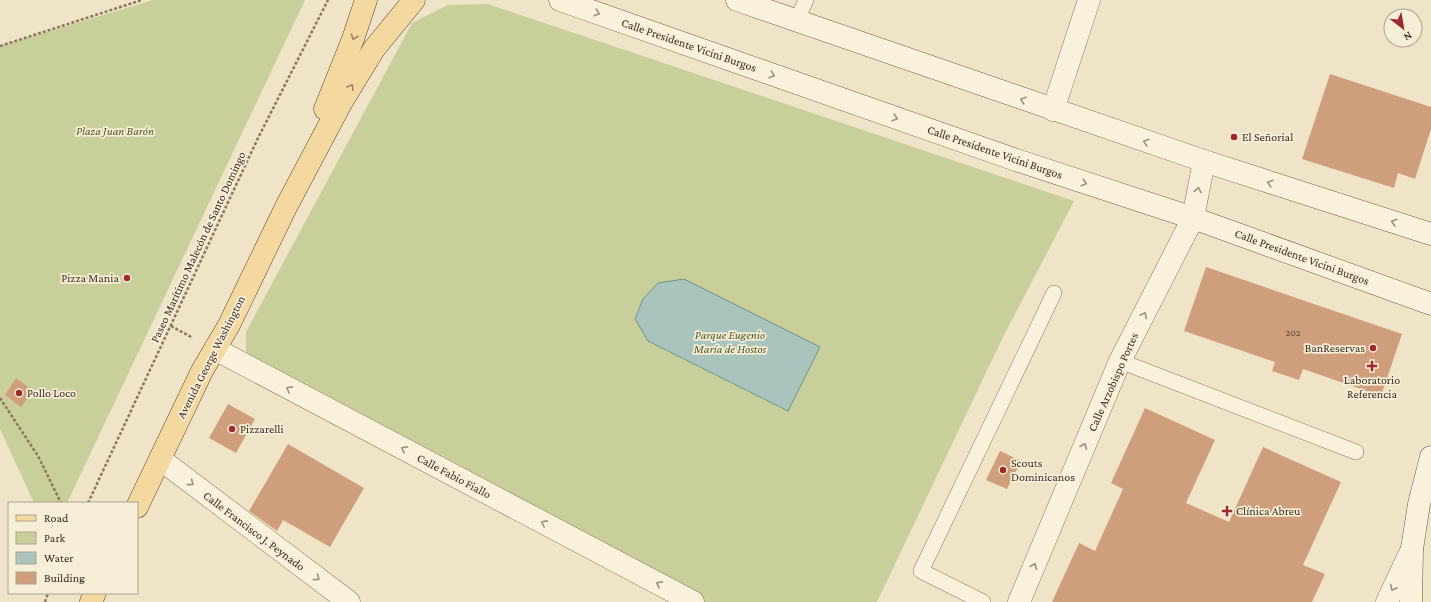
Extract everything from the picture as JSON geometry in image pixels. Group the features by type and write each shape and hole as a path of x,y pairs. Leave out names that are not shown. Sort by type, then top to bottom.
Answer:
{"main road":[{"name":"Avenida George Washington","path":"286,207 354,39 366,0"},
{"name":"Avenida George Washington","path":"138,505 202,371 229,325 286,207 341,104 374,49 414,0"}],"street":[{"name":"Calle Presidente Vicini Burgos","path":"560,0 1016,160 1193,218 1431,304"},
{"path":"737,0 796,22 1204,161 1431,234"},
{"path":"1053,110 1089,0"},
{"name":"Calle Arzobispo Portes","path":"1019,602 1120,361 1193,218 1204,161"},
{"name":"Calle Fabio Fiallo","path":"215,349 693,602"},
{"path":"1386,602 1412,549 1425,506 1431,457"},
{"name":"Calle Francisco J. Peynado","path":"160,459 349,602"},
{"path":"1411,602 1412,549"}],"lane":[{"path":"796,22 806,0"},
{"path":"983,602 921,571 1054,293"},
{"path":"1120,361 1356,452"}],"path":[{"path":"0,46 142,0"},
{"name":"Paseo Marítimo Malecón de Santo Domingo","path":"88,502 258,138 328,0"},
{"path":"0,398 38,456 61,502"}],"green space":[{"name":"Plaza Juan Barón","path":"153,0 305,0 67,502 34,502 0,429 0,46"},
{"name":"Parque Eugenio María de Hostos","path":"488,4 1074,201 1002,339 877,602 700,602 258,366 246,352 246,332 412,23 448,5"}],"water":[{"path":"684,279 820,347 788,411 648,341 635,319 643,299 658,283"}],"building":[{"path":"1330,74 1431,107 1431,129 1415,179 1398,173 1394,188 1302,159"},
{"path":"1206,267 1402,334 1381,396 1303,369 1299,380 1272,371 1275,362 1184,331"},
{"name":"Pollo Loco","path":"16,378 33,391 21,407 5,395"},
{"name":"Pizzarelli","path":"228,404 255,419 236,453 209,438"},
{"path":"1145,408 1215,440 1186,503 1229,522 1263,447 1341,482 1303,565 1325,574 1312,602 1052,602 1079,543 1095,551 1123,489 1111,483"},
{"path":"288,444 364,488 330,547 283,520 277,531 249,511"},
{"name":"Scouts Dominicanos","path":"1000,451 1021,461 1007,489 986,480"}],"place":[{"name":"El Señorial","path":"1234,137"},
{"name":"Pizza Mania","path":"127,278"},
{"name":"BanReservas","path":"1373,348"},
{"name":"Laboratorio Referencia","path":"1372,366"},
{"name":"Pollo Loco","path":"19,393"},
{"name":"Pizzarelli","path":"232,429"},
{"name":"Scouts Dominicanos","path":"1003,470"},
{"name":"Clínica Abreu","path":"1227,511"}]}
